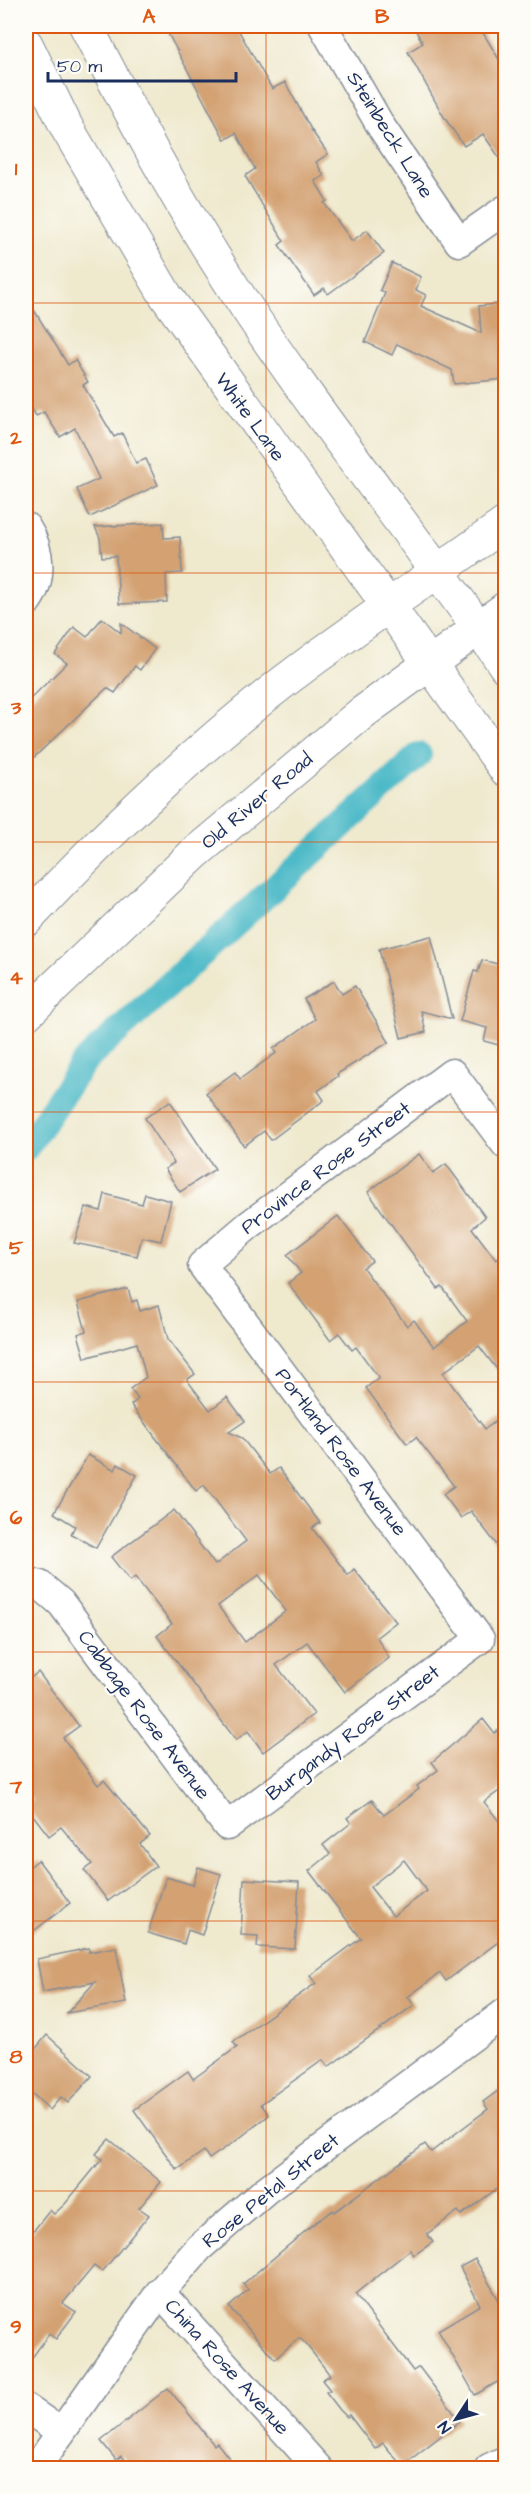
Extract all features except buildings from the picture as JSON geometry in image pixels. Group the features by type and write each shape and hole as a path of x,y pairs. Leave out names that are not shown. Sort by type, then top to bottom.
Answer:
{"main road":[{"path":"86,26 168,181 228,280 294,376 506,667"},
{"name":"White Lane","path":"26,44 67,128 166,296 506,770"},
{"path":"26,920 70,873 156,790 238,720 341,639 389,608 506,523"},
{"name":"Old River Road","path":"26,1014 195,853 362,713 506,608"}],"street":[{"name":"Steinbeck Lane","path":"323,26 382,128 459,242 506,209"},
{"path":"26,527 33,538 39,560 37,582 26,603"},
{"name":"Province Rose Street","path":"202,1265 249,1225 452,1073 506,1145"},
{"name":"Portland Rose Avenue","path":"202,1265 480,1639"},
{"name":"Cabbage Rose Avenue","path":"26,1581 40,1585 61,1603 227,1827"},
{"name":"Burgandy Rose Street","path":"227,1827 480,1639"},
{"name":"Rose Petal Street","path":"36,2469 160,2292 200,2248 242,2209 506,2012"},
{"name":"China Rose Avenue","path":"160,2292 318,2469"},
{"path":"26,2408 61,2432"},
{"path":"489,2469 506,2460"}],"waterway":[{"path":"26,1148 84,1062 419,755"}]}
